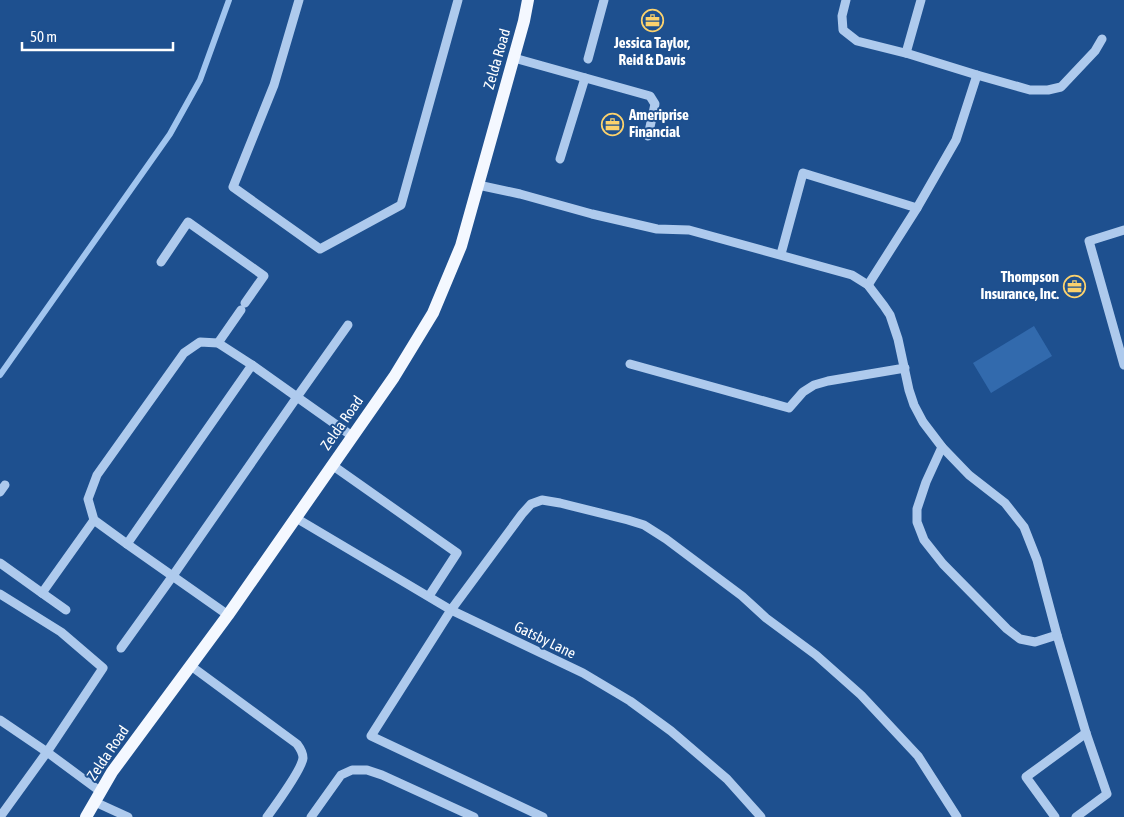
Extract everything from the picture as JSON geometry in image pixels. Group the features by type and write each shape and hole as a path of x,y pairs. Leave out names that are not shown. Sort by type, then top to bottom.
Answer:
{"main road":[{"name":"Zelda Road","path":"86,817 112,772 228,615 394,377 432,313 461,246 514,58 528,0"}],"street":[{"path":"299,0 274,86 233,187 320,249 401,205 458,0"},
{"path":"588,59 604,0"},
{"path":"846,0 842,16 843,30 857,41 906,53 1030,90 1048,90 1060,87 1095,51 1102,38"},
{"path":"906,53 921,0"},
{"path":"514,58 650,96 655,104 648,136"},
{"path":"868,285 917,208 956,140 976,75"},
{"path":"560,159 585,78"},
{"path":"781,254 803,173 917,208"},
{"path":"478,185 657,229 689,230 852,275 868,285 890,315 898,339 909,390 923,422 942,447 969,474 1005,503 1024,527 1037,560 1086,733 1107,794 1076,817"},
{"path":"161,262 188,222 264,276 218,343"},
{"path":"1124,230 1089,240 1124,364"},
{"path":"121,648 348,326"},
{"path":"228,615 94,520 88,499 97,476 184,353 200,342 218,343 297,396 352,436"},
{"path":"630,364 789,408 803,392 828,381 905,368"},
{"path":"126,544 252,365"},
{"path":"942,447 916,508 917,522 924,540 943,564 1007,629 1020,639 1035,642 1057,635"},
{"path":"332,465 457,553 429,596"},
{"path":"543,817 371,736 451,610 522,514 531,504 542,500 628,520 644,526 666,539 742,596 766,618 816,655 861,695 918,756 957,817"},
{"name":"Gatsby Lane","path":"296,518 451,610 583,673 630,701 671,732 727,779 761,817"},
{"path":"42,593 94,520"},
{"path":"0,563 66,610"},
{"path":"0,594 61,632 104,668 0,817"},
{"path":"191,666 297,744 302,752 303,760 298,771 267,817"},
{"path":"0,720 47,752 98,797 128,817"},
{"path":"1055,817 1026,777 1086,733"},
{"path":"312,817 341,775 352,770 367,770 382,775 474,817"}],"shaded area":[{"path":"1034,326 1052,356 991,393 973,363"}],"waterway":[{"path":"0,375 170,134 200,80 229,0"}],"place":[{"name":"Jessica Taylor, Reid & Davis","path":"652,20"},
{"name":"Ameriprise Financial","path":"613,124"},
{"name":"Thompson Insurance, Inc.","path":"1075,286"}]}
